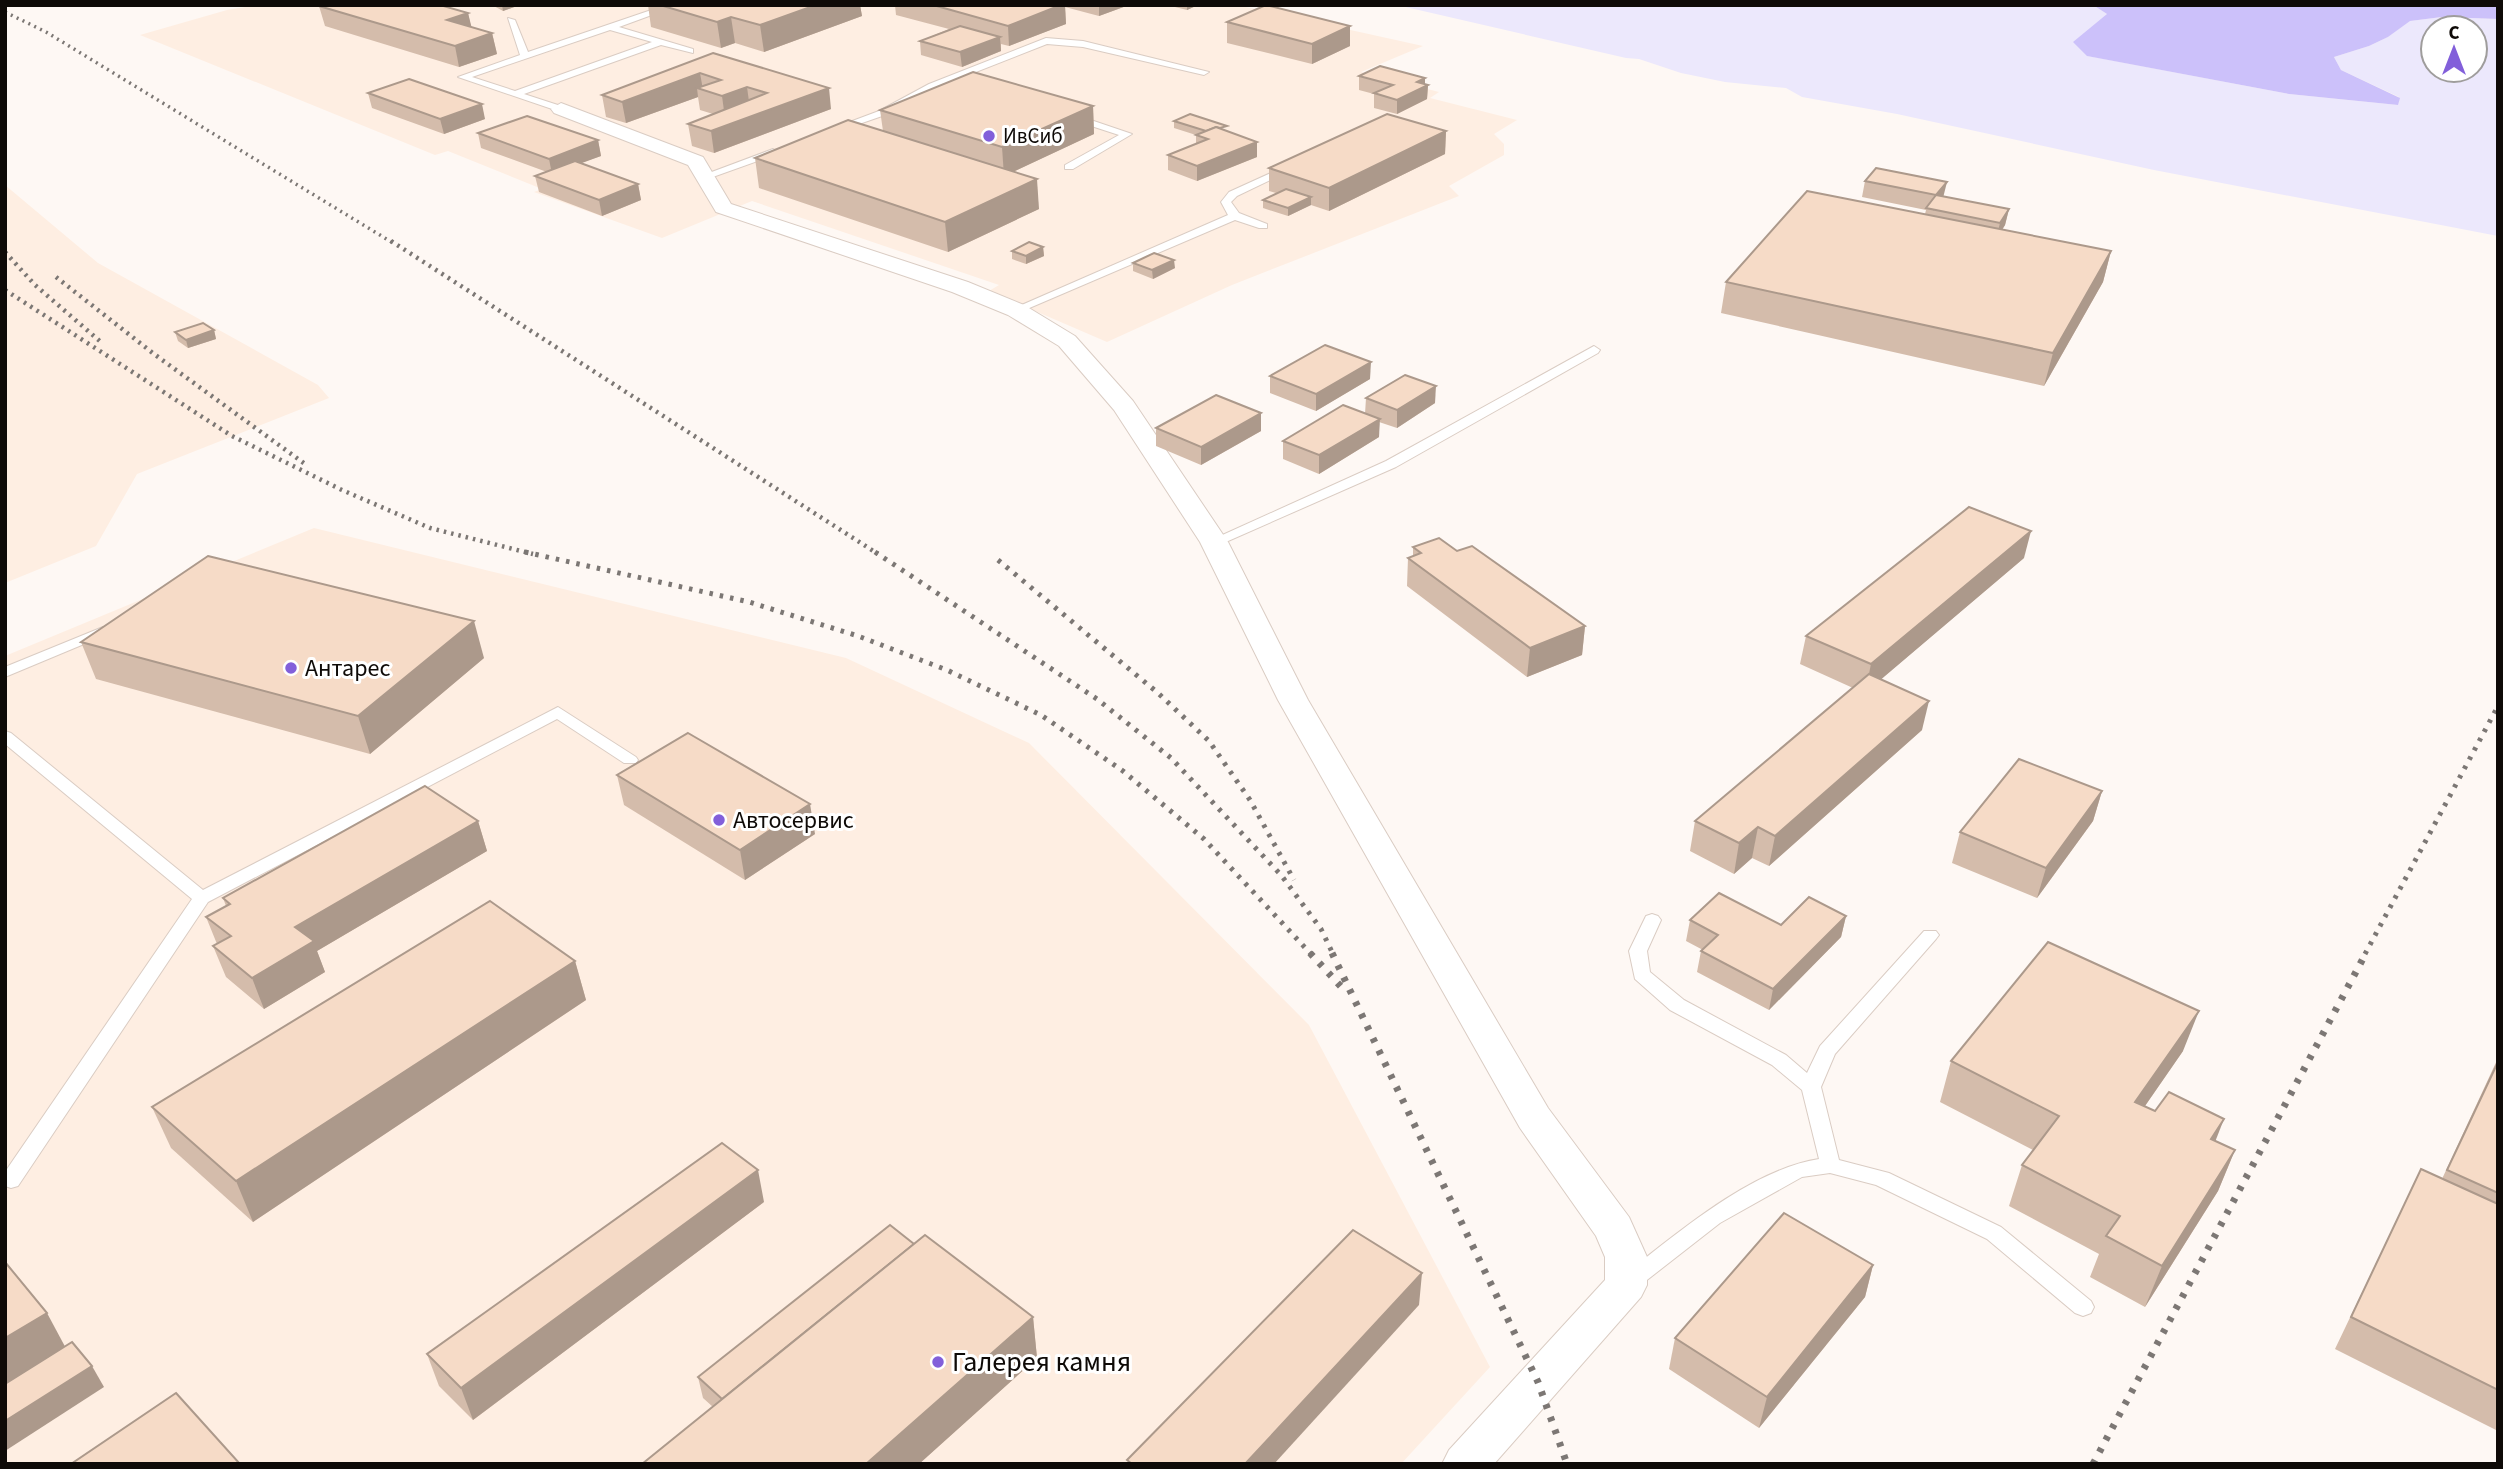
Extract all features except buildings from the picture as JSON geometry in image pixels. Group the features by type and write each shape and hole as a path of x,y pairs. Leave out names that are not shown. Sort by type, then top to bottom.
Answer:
{"street":[{"path":"561,109 696,161 723,208 960,287 1016,310 1067,341 1124,406 1214,542 1293,700 1534,1118 1614,1229 1626,1256 1626,1284 1465,1464"}],"lane":[{"path":"561,109 463,77 675,5"},
{"path":"511,20 525,56"},
{"path":"610,27 690,51"},
{"path":"831,131 882,113 932,86 1046,41 1083,44 1204,72"},
{"path":"515,94 662,42"},
{"path":"909,99 948,93"},
{"path":"1063,115 1127,134 1069,167"},
{"path":"706,176 781,149"},
{"path":"1263,226 1234,216 1227,210 1226,202 1233,194 1295,166"},
{"path":"1016,310 1234,216"},
{"path":"1214,542 1391,464 1594,349"},
{"path":"5,673 115,626"},
{"path":"11,1180 202,898 558,712 630,760"},
{"path":"5,736 202,898"},
{"path":"1652,920 1638,951 1642,975 1677,1005 1779,1060 1811,1087 1830,1165"},
{"path":"1811,1087 1827,1051 1930,935"},
{"path":"1626,1284 1713,1217 1798,1170 1830,1165 1882,1179 1994,1233 2083,1307"}],"shaded area":[{"path":"257,5 1237,5 1423,46 1361,72 1439,92 1430,98 1517,120 1494,134 1504,144 1504,155 1449,186 1459,196 1232,285 1107,342 989,291 999,285 752,201 662,238 534,192 542,189 448,151 435,155 140,35 227,10"},
{"path":"1397,5 2093,5 2107,14 2088,56 2289,94 2398,105 2399,97 2341,70 2334,57 2369,46 2388,37 2409,21 2419,20 2419,84 2489,84 2489,19 2498,19 2498,236 2154,170 1897,114 1802,97 1786,88 1725,82 1681,73 1639,59"},
{"path":"2093,5 2498,5 2498,19 2489,19 2489,14 2419,14 2419,20 2410,21 2388,37 2334,57 2341,70 2400,98 2398,105 2289,94 2087,56 2073,42 2107,14"},
{"path":"5,185 98,263 318,385 329,398 137,474 96,546 5,583"},
{"path":"314,528 846,658 1029,743 1309,1025 1490,1367 1401,1464 5,1464 5,656"}],"railway":[{"path":"5,12 46,32 393,243"},
{"path":"391,241 878,554"},
{"path":"5,252 35,285 102,343"},
{"path":"56,277 154,354 305,464"},
{"path":"5,290 232,436 342,490 430,528 526,552"},
{"path":"526,552 749,602 858,636 947,670 1041,715 1123,771 1204,839 1311,954"},
{"path":"526,552 533,554"},
{"path":"875,552 1097,699 1171,758 1281,875 1321,929 1333,954"},
{"path":"998,560 1158,693 1209,741 1250,800 1294,880"},
{"path":"2365,954 2498,706"},
{"path":"1310,953 1346,992"},
{"path":"1332,953 1538,1382 1567,1464"},
{"path":"2093,1464 2366,953"}],"place":[{"name":"ИвСиб","path":"989,136"},
{"name":"Антарес","path":"291,668"},
{"name":"Автосервис","path":"719,820"},
{"name":"Галерея камня","path":"938,1362"}]}
